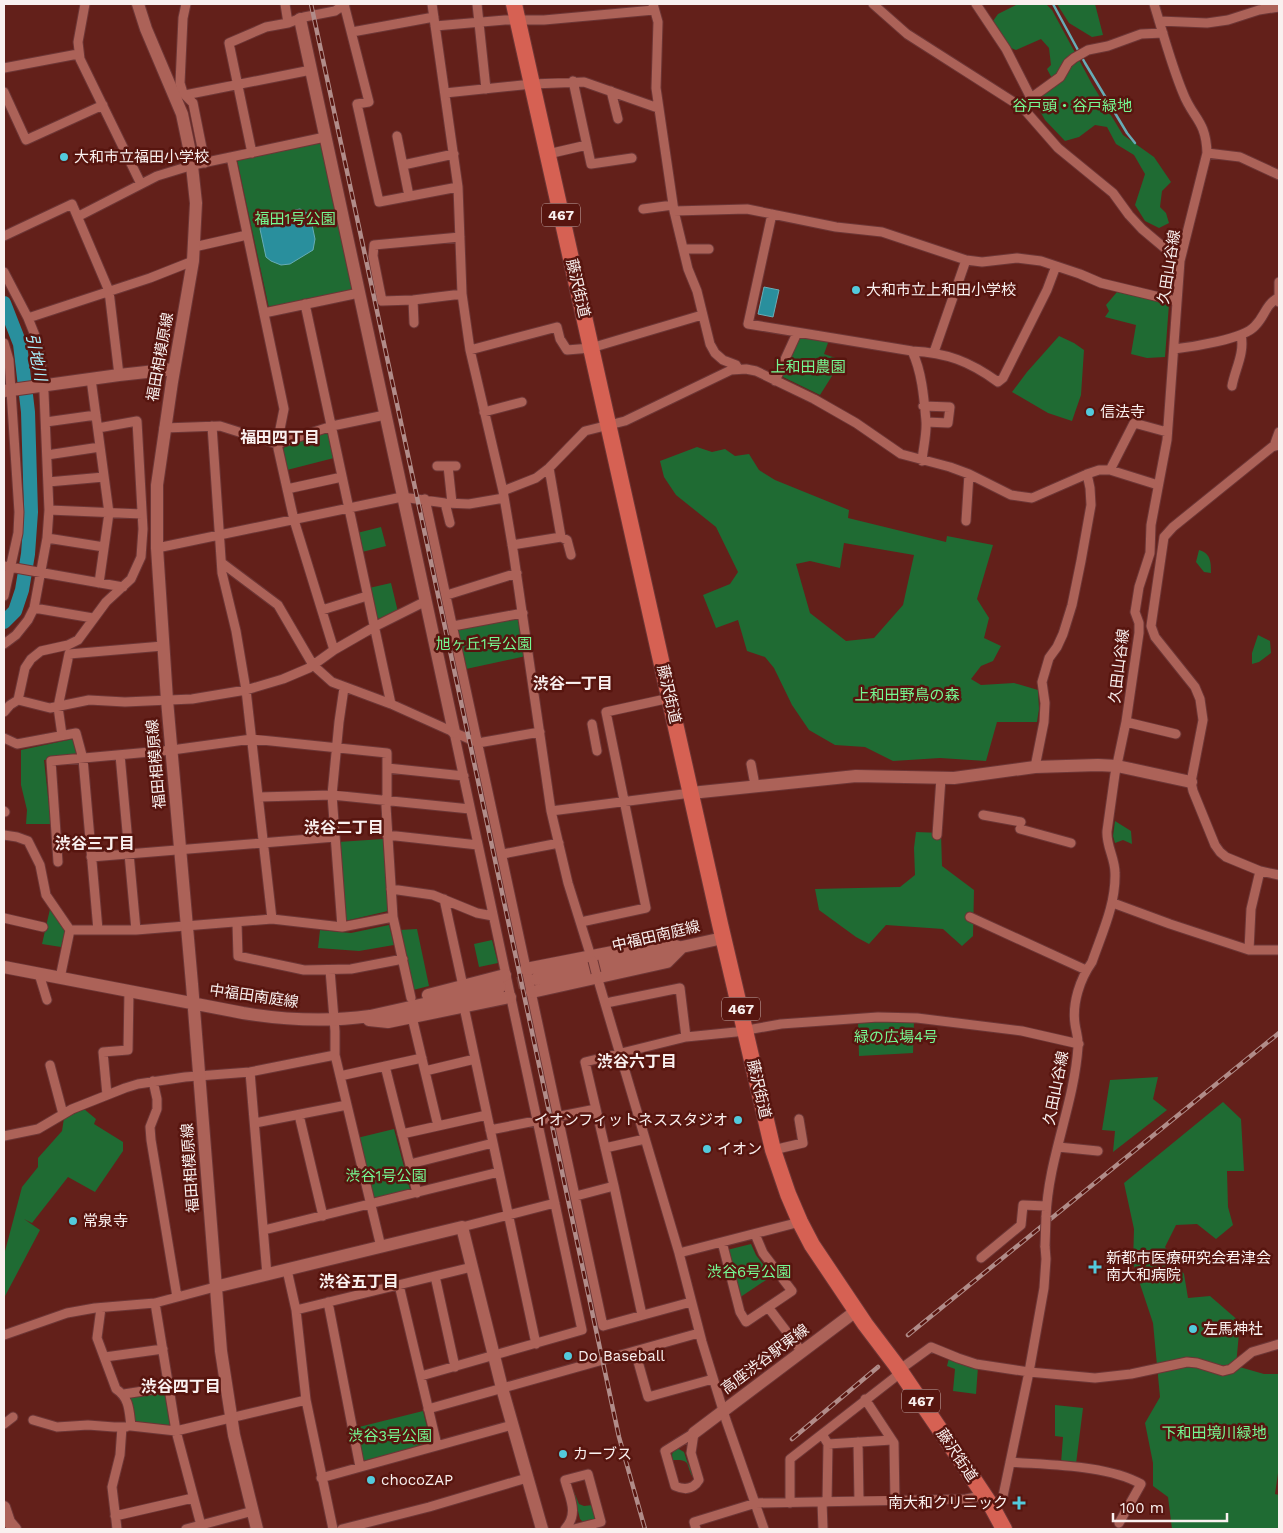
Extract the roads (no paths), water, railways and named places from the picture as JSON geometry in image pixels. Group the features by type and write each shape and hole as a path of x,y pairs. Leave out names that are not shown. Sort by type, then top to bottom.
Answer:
{"highway":[{"name":"藤沢街道","path":"514,4 641,573 773,1150 800,1222 812,1245 982,1493 997,1521"}],"street":[{"path":"84,4 78,54 141,184"},
{"name":"福田相模原線","path":"138,4 146,29 182,114 199,164 193,261 164,428 157,484 157,548 167,700 221,1351 232,1418 257,1529"},
{"path":"186,4 183,18 180,83 185,95 193,103 199,164"},
{"path":"285,4 294,21 311,70 582,1330 421,1376"},
{"path":"252,152 229,43 266,27 335,11 344,4 370,102 357,104 379,202 458,187"},
{"path":"432,4 458,187 462,294 470,350 503,494 517,573 551,811 568,883 606,1002 619,1054 679,1253 699,1332 764,1529"},
{"path":"477,4 486,89"},
{"path":"873,4 907,34 1023,108 1058,148 1114,193 1142,229 1180,261"},
{"path":"976,4 1006,49 1031,98"},
{"name":"久田山谷線","path":"997,1521 1030,1372 1045,1282 1046,1206 1051,1174 1074,1081 1078,1044 1075,1005 1086,970 1092,962 1112,903 1115,870 1106,840 1107,831 1126,722 1139,628 1135,612 1150,553 1152,525 1167,432 1180,261 1207,152 1207,139 1204,128 1183,94 1154,4"},
{"path":"435,26 518,21 654,7 658,22 656,88 658,108 674,208 688,269 697,291 710,344 723,360 736,365 738,369"},
{"path":"1159,21 1207,23 1228,20 1259,10 1279,7"},
{"path":"352,32 434,16"},
{"path":"1023,108 1031,98 1060,77 1068,63 1088,50 1108,46 1141,34 1162,33"},
{"path":"4,68 78,54"},
{"path":"185,95 311,70"},
{"path":"445,93 573,81 584,82 658,108"},
{"path":"573,81 591,164 632,158"},
{"path":"611,91 618,119"},
{"path":"4,92 26,140 103,105"},
{"path":"397,136 409,196"},
{"path":"79,216 157,176 199,164 325,137"},
{"path":"548,154 587,145"},
{"path":"1207,152 1240,157 1279,175"},
{"path":"403,165 454,154"},
{"path":"231,157 284,409 277,444 294,520 334,650"},
{"path":"4,236 72,204 79,216 109,291 119,375"},
{"path":"643,209 747,209 836,227 882,232 966,260 982,262 1017,258 1041,261 1102,284 1176,302"},
{"path":"772,214 748,324 912,351 934,352 978,367 998,382 1003,378 1047,290 1056,266"},
{"path":"194,247 247,234"},
{"path":"460,237 374,245 373,256 382,301 413,300 462,294"},
{"path":"684,249 709,249"},
{"path":"934,352 966,260"},
{"path":"28,318 150,278 193,261"},
{"path":"4,272 28,318 38,343 40,387 46,422 49,510 47,538 36,572 34,608 28,620 16,635 4,644"},
{"path":"1174,349 1241,335 1254,328 1266,307 1279,299 1279,282"},
{"path":"264,313 359,293"},
{"path":"413,300 414,323"},
{"path":"305,304 391,704"},
{"path":"470,350 557,327 560,339 567,350 591,348 702,314"},
{"path":"775,381 797,333"},
{"path":"1232,386 1241,356 1241,335"},
{"path":"4,343 9,360 19,512 18,533 4,596"},
{"path":"912,351 917,361 926,422 922,460"},
{"path":"157,548 402,497 469,504 503,494 536,478 550,468 585,431 625,421 731,370 738,369 756,371 814,399 901,454 950,467 1011,494 1032,498 1099,470 1110,470 1158,485"},
{"path":"11,391 119,375 174,370"},
{"path":"91,379 109,512 99,583"},
{"path":"484,412 522,402"},
{"path":"923,406 950,407 948,423 926,422"},
{"path":"46,422 96,415"},
{"path":"164,428 220,426 277,444 332,426 385,415"},
{"path":"4,712 18,700 25,668 31,659 41,651 68,645 78,640 106,602 131,579 141,557 143,529 137,421 98,428"},
{"path":"1110,470 1134,424 1167,432"},
{"path":"212,426 222,573 236,631 246,690 265,843 272,919"},
{"path":"1279,432 1277,445 1173,527 1164,537 1151,626 1159,642 1195,687 1200,699 1203,720 1190,782 1215,845 1226,856 1260,872 1279,875"},
{"path":"47,455 100,447"},
{"path":"437,466 452,466 448,503 450,522"},
{"path":"550,468 561,537"},
{"path":"966,521 969,474"},
{"path":"1035,767 1044,722 1045,703 1042,682 1049,658 1063,634 1072,605 1091,504 1087,474"},
{"path":"48,482 104,477"},
{"path":"287,489 342,477"},
{"path":"425,499 503,854 526,970 534,986 558,1116 603,1326 691,1302"},
{"path":"49,510 142,514"},
{"path":"512,545 561,537 567,540 571,555"},
{"path":"47,538 104,547"},
{"path":"222,563 278,604 313,665 332,682 391,704 478,743 540,732"},
{"path":"10,567 123,587"},
{"path":"447,595 517,573"},
{"path":"322,610 367,596"},
{"path":"18,700 50,708 90,700 124,702 192,699 246,690 283,678 313,665 334,650 374,627 426,601"},
{"path":"34,608 93,618"},
{"path":"453,626 523,613"},
{"path":"62,735 58,707 69,654 163,646"},
{"path":"342,927 332,795 344,688"},
{"path":"581,922 646,908 606,712 670,698"},
{"path":"1126,722 1176,734"},
{"path":"592,724 597,750"},
{"path":"4,738 17,744 76,733 83,759 98,930"},
{"path":"595,738 610,734"},
{"path":"58,862 52,761 172,750 252,739 387,753 386,806 391,890 394,917 411,998"},
{"path":"120,755 136,930"},
{"path":"751,764 755,785"},
{"path":"551,811 755,785 856,776 941,778 981,775 1035,767 1117,766 1190,782"},
{"path":"387,768 464,776"},
{"path":"937,835 941,778"},
{"path":"259,797 332,795 470,809"},
{"path":"983,815 1021,825 1071,843"},
{"path":"4,835 17,836 28,841 40,865 46,895 70,930 60,978"},
{"path":"387,835 478,845"},
{"path":"91,857 335,837"},
{"path":"503,854 559,844"},
{"path":"1249,950 1252,909 1260,872"},
{"path":"391,890 433,896 477,913 494,916"},
{"path":"444,899 463,986"},
{"path":"1112,903 1249,950 1279,950"},
{"path":"70,930 136,930 272,919 342,927 394,917"},
{"path":"970,917 1086,970"},
{"path":"4,918 43,927"},
{"path":"236,923 238,956 304,970 351,969 403,959"},
{"name":"中福田南庭線","path":"534,986 724,938"},
{"path":"526,970 592,959 664,942 681,948 667,962 534,986"},
{"name":"中福田南庭線","path":"4,967 272,1018 352,1019 500,987"},
{"path":"330,970 335,1055 381,1247"},
{"path":"39,974 48,1000"},
{"path":"352,1019 380,1006 505,975"},
{"path":"606,1002 680,988 686,1037"},
{"path":"107,1095 103,1052 128,1050 129,991"},
{"path":"352,1019 388,1022 510,997"},
{"path":"464,1006 536,1344"},
{"path":"412,1017 438,1126"},
{"path":"642,1315 585,1062 686,1037 800,1022 899,1018 1022,1031 1078,1044"},
{"path":"4,1136 38,1129 63,1114 107,1095 153,1081 250,1072 335,1055"},
{"path":"340,1076 422,1058"},
{"path":"425,1071 475,1059"},
{"path":"50,1066 63,1114"},
{"path":"385,1066 417,1193"},
{"path":"250,1072 267,1275"},
{"path":"153,1081 158,1099 157,1109 150,1127 151,1140 177,1297"},
{"path":"255,1123 347,1105"},
{"path":"490,1130 596,1108"},
{"path":"299,1114 323,1216"},
{"path":"402,1134 487,1115"},
{"path":"773,1150 803,1143 799,1119"},
{"path":"605,1148 645,1138"},
{"path":"410,1164 493,1144"},
{"path":"1058,1147 1098,1151"},
{"path":"264,1230 499,1172"},
{"path":"576,1196 614,1186"},
{"path":"4,1335 67,1313 155,1303 555,1203"},
{"path":"981,1258 1021,1225 1023,1205 1046,1206"},
{"path":"679,1253 800,1222"},
{"path":"462,1227 502,1388 542,1529"},
{"path":"722,1242 740,1312 746,1322 792,1291 763,1253 755,1234"},
{"path":"296,1310 472,1267"},
{"path":"287,1270 296,1310 306,1400 333,1529"},
{"path":"435,1276 455,1367"},
{"path":"399,1285 437,1446"},
{"path":"328,1302 360,1467"},
{"path":"155,1303 176,1431 202,1527"},
{"path":"768,1307 802,1352"},
{"path":"102,1308 97,1338 116,1389 124,1394 128,1405 131,1426"},
{"name":"高座渋谷駅東線","path":"675,1445 724,1411 856,1311"},
{"path":"428,1409 699,1332"},
{"path":"790,1503 790,1459 894,1378 931,1346 976,1364 1030,1372 1095,1378 1131,1374 1187,1362 1197,1363 1222,1371 1231,1369 1252,1352 1279,1344"},
{"path":"105,1357 163,1349"},
{"path":"635,1350 648,1397 713,1379"},
{"path":"124,1394 169,1386"},
{"path":"865,1399 894,1443 895,1501"},
{"path":"33,1420 57,1428 88,1425 122,1428 131,1426 176,1431 306,1400"},
{"path":"4,1424 13,1417"},
{"path":"321,1478 512,1425"},
{"path":"117,1529 112,1487 120,1455 122,1428"},
{"path":"691,1453 684,1447 675,1445 665,1451 675,1486 683,1490 696,1485 699,1480 691,1453 694,1433"},
{"path":"822,1434 828,1444 824,1529"},
{"path":"828,1444 892,1440"},
{"path":"858,1442 858,1501"},
{"path":"1010,1462 1113,1472 1129,1477 1141,1484 1119,1523"},
{"path":"574,1529 586,1526 601,1522 588,1474 565,1480 574,1513 578,1520 586,1526"},
{"path":"342,1529 527,1478"},
{"path":"696,1529 694,1522 756,1503 966,1499 976,1497 982,1493"},
{"path":"114,1516 193,1498"},
{"path":"4,1507 9,1522 15,1529"},
{"path":"186,1529 202,1527 253,1511"},
{"path":"566,1529 572,1521 574,1513"}],"water":[{"path":"300,209 310,215 315,239 313,250 290,264 281,265 271,261 266,257 260,229 263,218 270,214 287,217 295,210"},
{"path":"764,287 779,290 773,317 758,314"}],"waterway":[{"path":"1053,4 1085,63 1135,143"},
{"name":"引地川","path":"4,303 20,344 28,412 31,512 28,554 22,590 15,611 4,622"}],"tunnel":[{"path":"500,987 536,979"}],"railway":[{"path":"311,4 619,1437 645,1529"},
{"path":"908,1335 1279,1033"},
{"path":"792,1439 878,1367"}],"place":[{"name":"大和市立福田小学校","path":"64,157"},
{"name":"大和市立上和田小学校","path":"856,290"},
{"name":"信法寺","path":"1090,412"},
{"name":"イオンフィットネススタジオ","path":"738,1120"},
{"name":"イオン","path":"707,1149"},
{"name":"常泉寺","path":"73,1221"},
{"name":"新都市医療研究会君津会 南大和病院","path":"1095,1267"},
{"name":"左馬神社","path":"1193,1329"},
{"name":"Do Baseball","path":"568,1356"},
{"name":"カーブス","path":"563,1454"},
{"name":"chocoZAP","path":"371,1480"},
{"name":"南大和クリニック","path":"1019,1503"}],"district":[{"name":"福田四丁目","path":"280,437"},
{"name":"渋谷一丁目","path":"573,683"},
{"name":"渋谷二丁目","path":"344,827"},
{"name":"渋谷三丁目","path":"95,843"},
{"name":"渋谷六丁目","path":"637,1061"},
{"name":"渋谷五丁目","path":"359,1281"},
{"name":"渋谷四丁目","path":"181,1386"}],"park label":[{"name":"谷戸頭・谷戸緑地","path":"1072,106"},
{"name":"福田1号公園","path":"295,219"},
{"name":"上和田農園","path":"808,367"},
{"name":"旭ヶ丘1号公園","path":"484,644"},
{"name":"上和田野鳥の森","path":"907,695"},
{"name":"緑の広場4号","path":"896,1037"},
{"name":"渋谷1号公園","path":"386,1176"},
{"name":"渋谷6号公園","path":"749,1272"},
{"name":"下和田境川緑地","path":"1214,1433"},
{"name":"渋谷3号公園","path":"390,1436"}]}
